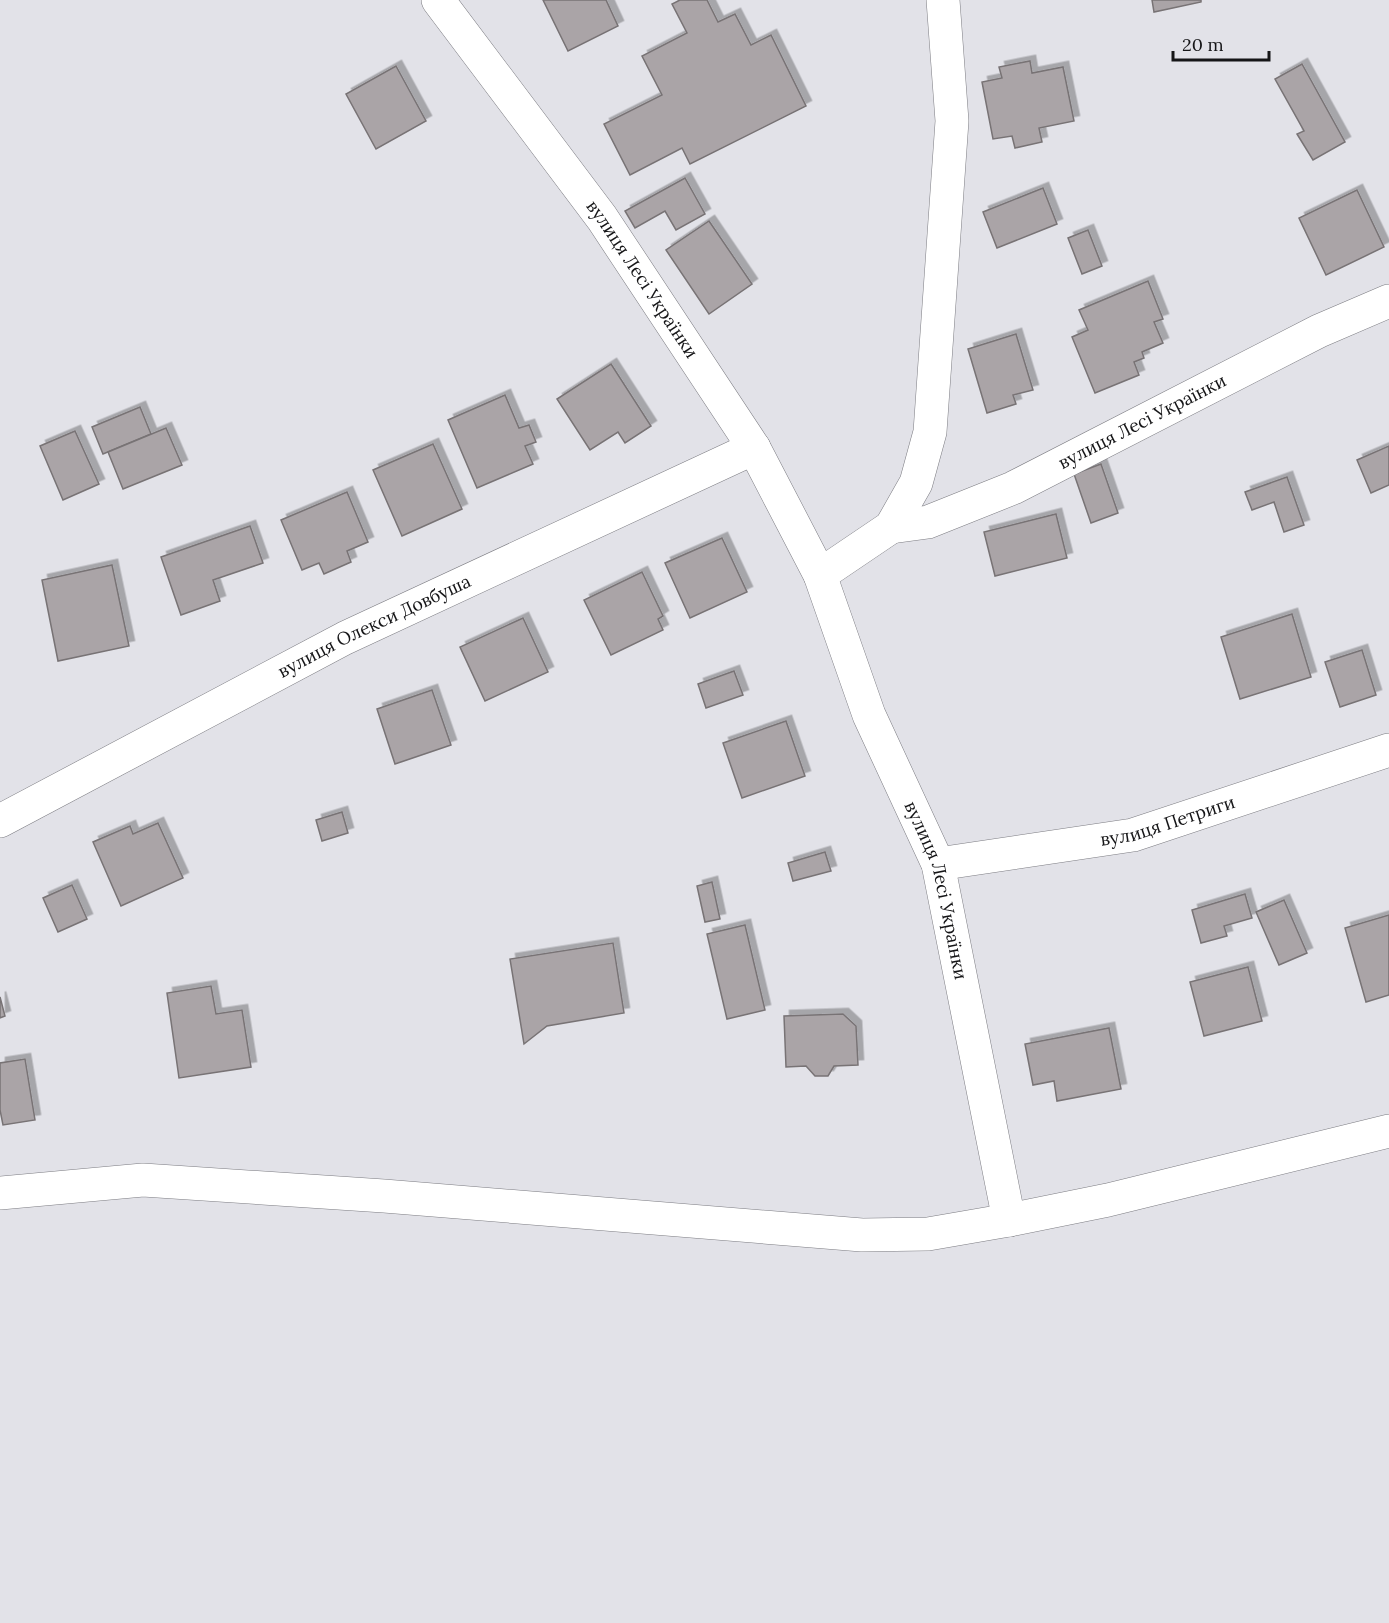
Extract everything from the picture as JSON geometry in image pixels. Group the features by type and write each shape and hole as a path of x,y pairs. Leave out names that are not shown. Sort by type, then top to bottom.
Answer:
{"street":[{"name":"вулиця Лесі Українки","path":"438,0 602,218 754,448 820,575 869,714 938,864 1009,1220"},
{"name":"вулиця Лесі Українки","path":"820,575 891,527 916,483 930,432 952,121 943,0"},
{"name":"вулиця Лесі Українки","path":"891,527 928,522 1013,488 1319,331 1389,301"},
{"name":"вулиця Олекси Довбуша","path":"0,821 345,638 754,448"},
{"name":"вулиця Петриги","path":"938,864 1133,835 1389,750"},
{"path":"0,1193 143,1180 384,1196 862,1235 928,1234 1108,1200 1389,1131"}],"building":[{"path":"543,0 606,0 618,26 568,51"},
{"path":"680,0 707,0 718,22 735,14 751,45 771,35 806,106 690,164 682,148 630,175 604,124 662,95 642,56 687,33 672,4"},
{"path":"1152,0 1201,0 1201,2 1154,12"},
{"path":"1030,61 1032,73 1063,67 1074,121 1039,128 1042,142 1015,148 1012,136 993,139 982,82 1002,78 999,67"},
{"path":"1302,64 1345,142 1313,160 1297,134 1304,131 1275,79"},
{"path":"396,66 426,121 376,149 346,94"},
{"path":"685,178 705,214 676,230 665,211 635,228 625,211"},
{"path":"1043,188 1057,224 997,248 983,212"},
{"path":"1357,190 1384,247 1326,275 1299,218"},
{"path":"709,221 752,284 709,314 666,250"},
{"path":"1088,230 1102,266 1082,274 1068,238"},
{"path":"1148,281 1163,319 1154,322 1163,343 1142,352 1144,358 1134,362 1139,375 1095,393 1072,337 1088,330 1079,310"},
{"path":"1016,334 1033,390 1013,395 1016,404 987,413 968,349"},
{"path":"611,364 651,426 625,443 618,432 590,450 557,399"},
{"path":"505,395 519,428 529,425 536,442 525,446 533,464 477,488 448,420"},
{"path":"140,407 151,434 103,454 92,427"},
{"path":"166,428 182,465 123,489 108,452"},
{"path":"75,431 99,484 63,500 40,446"},
{"path":"433,444 462,509 402,536 373,470"},
{"path":"1389,446 1389,485 1371,493 1357,460"},
{"path":"1101,464 1118,513 1091,523 1074,474"},
{"path":"1287,477 1304,525 1284,532 1274,502 1252,510 1245,492"},
{"path":"347,492 368,542 347,551 351,562 324,574 319,563 302,570 281,520"},
{"path":"1056,514 1067,558 995,576 984,532"},
{"path":"250,526 263,563 213,580 220,601 181,615 161,557"},
{"path":"722,538 747,592 690,618 665,563"},
{"path":"112,565 129,646 58,661 42,580"},
{"path":"642,572 663,616 658,619 663,630 611,655 584,600"},
{"path":"1292,614 1311,677 1240,699 1221,637"},
{"path":"523,618 548,672 485,701 460,647"},
{"path":"1362,650 1376,695 1340,707 1325,662"},
{"path":"734,671 743,695 706,708 698,684"},
{"path":"432,690 451,745 395,764 377,709"},
{"path":"786,721 805,776 742,798 723,743"},
{"path":"342,812 348,833 322,841 316,820"},
{"path":"158,823 183,878 121,906 93,842 130,826 133,834"},
{"path":"825,852 831,871 793,881 788,863"},
{"path":"712,882 720,919 705,922 697,886"},
{"path":"72,885 87,919 58,932 43,898"},
{"path":"1245,894 1252,918 1224,926 1227,936 1201,943 1192,910"},
{"path":"1284,900 1307,953 1279,965 1256,912"},
{"path":"1389,915 1389,995 1366,1002 1345,928"},
{"path":"745,925 765,1010 727,1019 707,934"},
{"path":"613,943 624,1013 547,1026 524,1044 510,959"},
{"path":"1248,967 1262,1021 1204,1036 1190,982"},
{"path":"211,986 216,1014 242,1010 251,1067 179,1078 167,993"},
{"path":"0,997 5,1016 0,1018"},
{"path":"843,1014 856,1026 858,1065 834,1066 828,1076 815,1076 806,1066 786,1067 784,1016"},
{"path":"1109,1028 1121,1089 1057,1101 1054,1081 1033,1085 1025,1044"},
{"path":"25,1059 35,1120 3,1125 0,1110 0,1063"}]}
